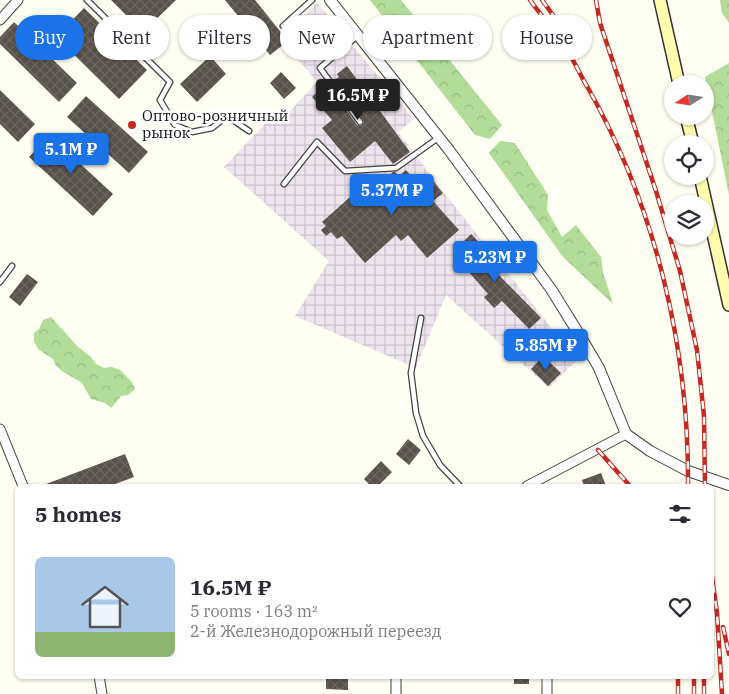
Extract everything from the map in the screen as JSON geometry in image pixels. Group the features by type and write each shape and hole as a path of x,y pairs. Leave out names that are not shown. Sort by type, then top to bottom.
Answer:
{"main road":[{"path":"660,0 677,75"},
{"path":"702,185 729,305"}],"street":[{"path":"0,20 18,0"},
{"path":"330,0 439,138 551,290 582,339 608,389 626,434 650,451 688,471 729,485"},
{"path":"0,429 22,484"},
{"path":"531,484 626,434"},
{"path":"550,475 550,484"},
{"path":"100,679 102,694"},
{"path":"396,679 396,694"},
{"path":"547,679 547,694"}],"lane":[{"path":"87,0 170,82 160,100 175,125 192,132 212,128 227,116 249,131"},
{"path":"295,15 312,0"},
{"path":"358,36 320,68 360,122"},
{"path":"284,184 317,142 345,171 355,171 396,168 439,138"},
{"path":"0,282 12,266"},
{"path":"421,318 411,373 416,413 423,436 440,465 458,484"}],"shaded area":[{"path":"317,3 327,15 304,15"},
{"path":"353,46 414,119 398,132 577,360 549,388 446,295 416,368 295,316 329,261 224,167 282,106 289,112 317,82 298,60 353,60"}],"green space":[{"path":"370,0 401,0 413,15 382,15"},
{"path":"720,0 729,0 729,23 722,13"},
{"path":"417,60 449,60 502,125 490,139 475,135"},
{"path":"729,63 729,195 714,121 714,75 708,75"},
{"path":"500,141 515,143 548,195 547,210 562,237 576,225 601,257 603,272 613,304 563,257 489,153"},
{"path":"51,317 96,364 104,368 112,367 120,370 132,382 135,389 128,395 121,396 111,408 105,403 91,399 82,383 56,366 53,359 38,349 34,341 34,333 39,329 43,320"}],"building":[{"path":"111,0 176,0 161,15 126,15"},
{"path":"225,0 255,0 267,15 237,15"},
{"path":"84,8 94,18 94,60 137,60 147,70 119,99 79,60 84,60 84,15 77,15"},
{"path":"270,19 280,31 280,47 270,55"},
{"path":"15,23 15,59 0,44 0,37"},
{"path":"16,60 53,60 77,83 59,102"},
{"path":"206,60 214,60 226,74 197,102 180,84"},
{"path":"347,66 410,152 393,164 375,141 350,162 322,128 332,120 312,97 324,85 326,87 328,85 357,125 361,126 364,123 334,80 339,77 337,74"},
{"path":"281,72 296,88 284,99 270,83"},
{"path":"0,90 35,124 18,142 0,124"},
{"path":"86,96 148,152 129,173 67,117"},
{"path":"49,135 113,194 93,216 29,157"},
{"path":"406,170 417,183 427,174 443,193 433,201 459,230 427,258 408,235 401,241 396,235 365,263 342,236 337,239 331,232 326,236 321,230 326,226 322,222 367,182 374,189 393,172 399,176"},
{"path":"471,234 496,260 490,266 541,318 529,329 502,301 494,308 484,297 488,294 461,263 470,253 464,247 464,241"},
{"path":"27,274 38,282 20,306 9,297"},
{"path":"543,356 561,373 548,386 531,369"},
{"path":"408,439 421,450 409,465 396,454"},
{"path":"125,454 134,477 115,484 46,484"},
{"path":"381,461 392,472 380,484 369,484 364,479"},
{"path":"601,473 605,484 583,484 582,480"},
{"path":"326,679 348,679 348,690 326,689"},
{"path":"514,679 529,679 529,684 514,684"}],"railway":[{"path":"530,0 566,47 588,88 612,134 650,230 664,280 675,331 687,434 688,484"},
{"path":"542,0 553,15"},
{"path":"596,0 600,23 656,191 680,271 697,350 704,416 705,484"},
{"path":"598,450 628,484"},
{"path":"714,591 722,694"},
{"path":"723,627 729,654"},
{"path":"678,679 678,694"},
{"path":"694,679 694,694"},
{"path":"704,679 704,694"}],"place":[{"name":"Оптово-розничный рынок","path":"132,125"}]}
